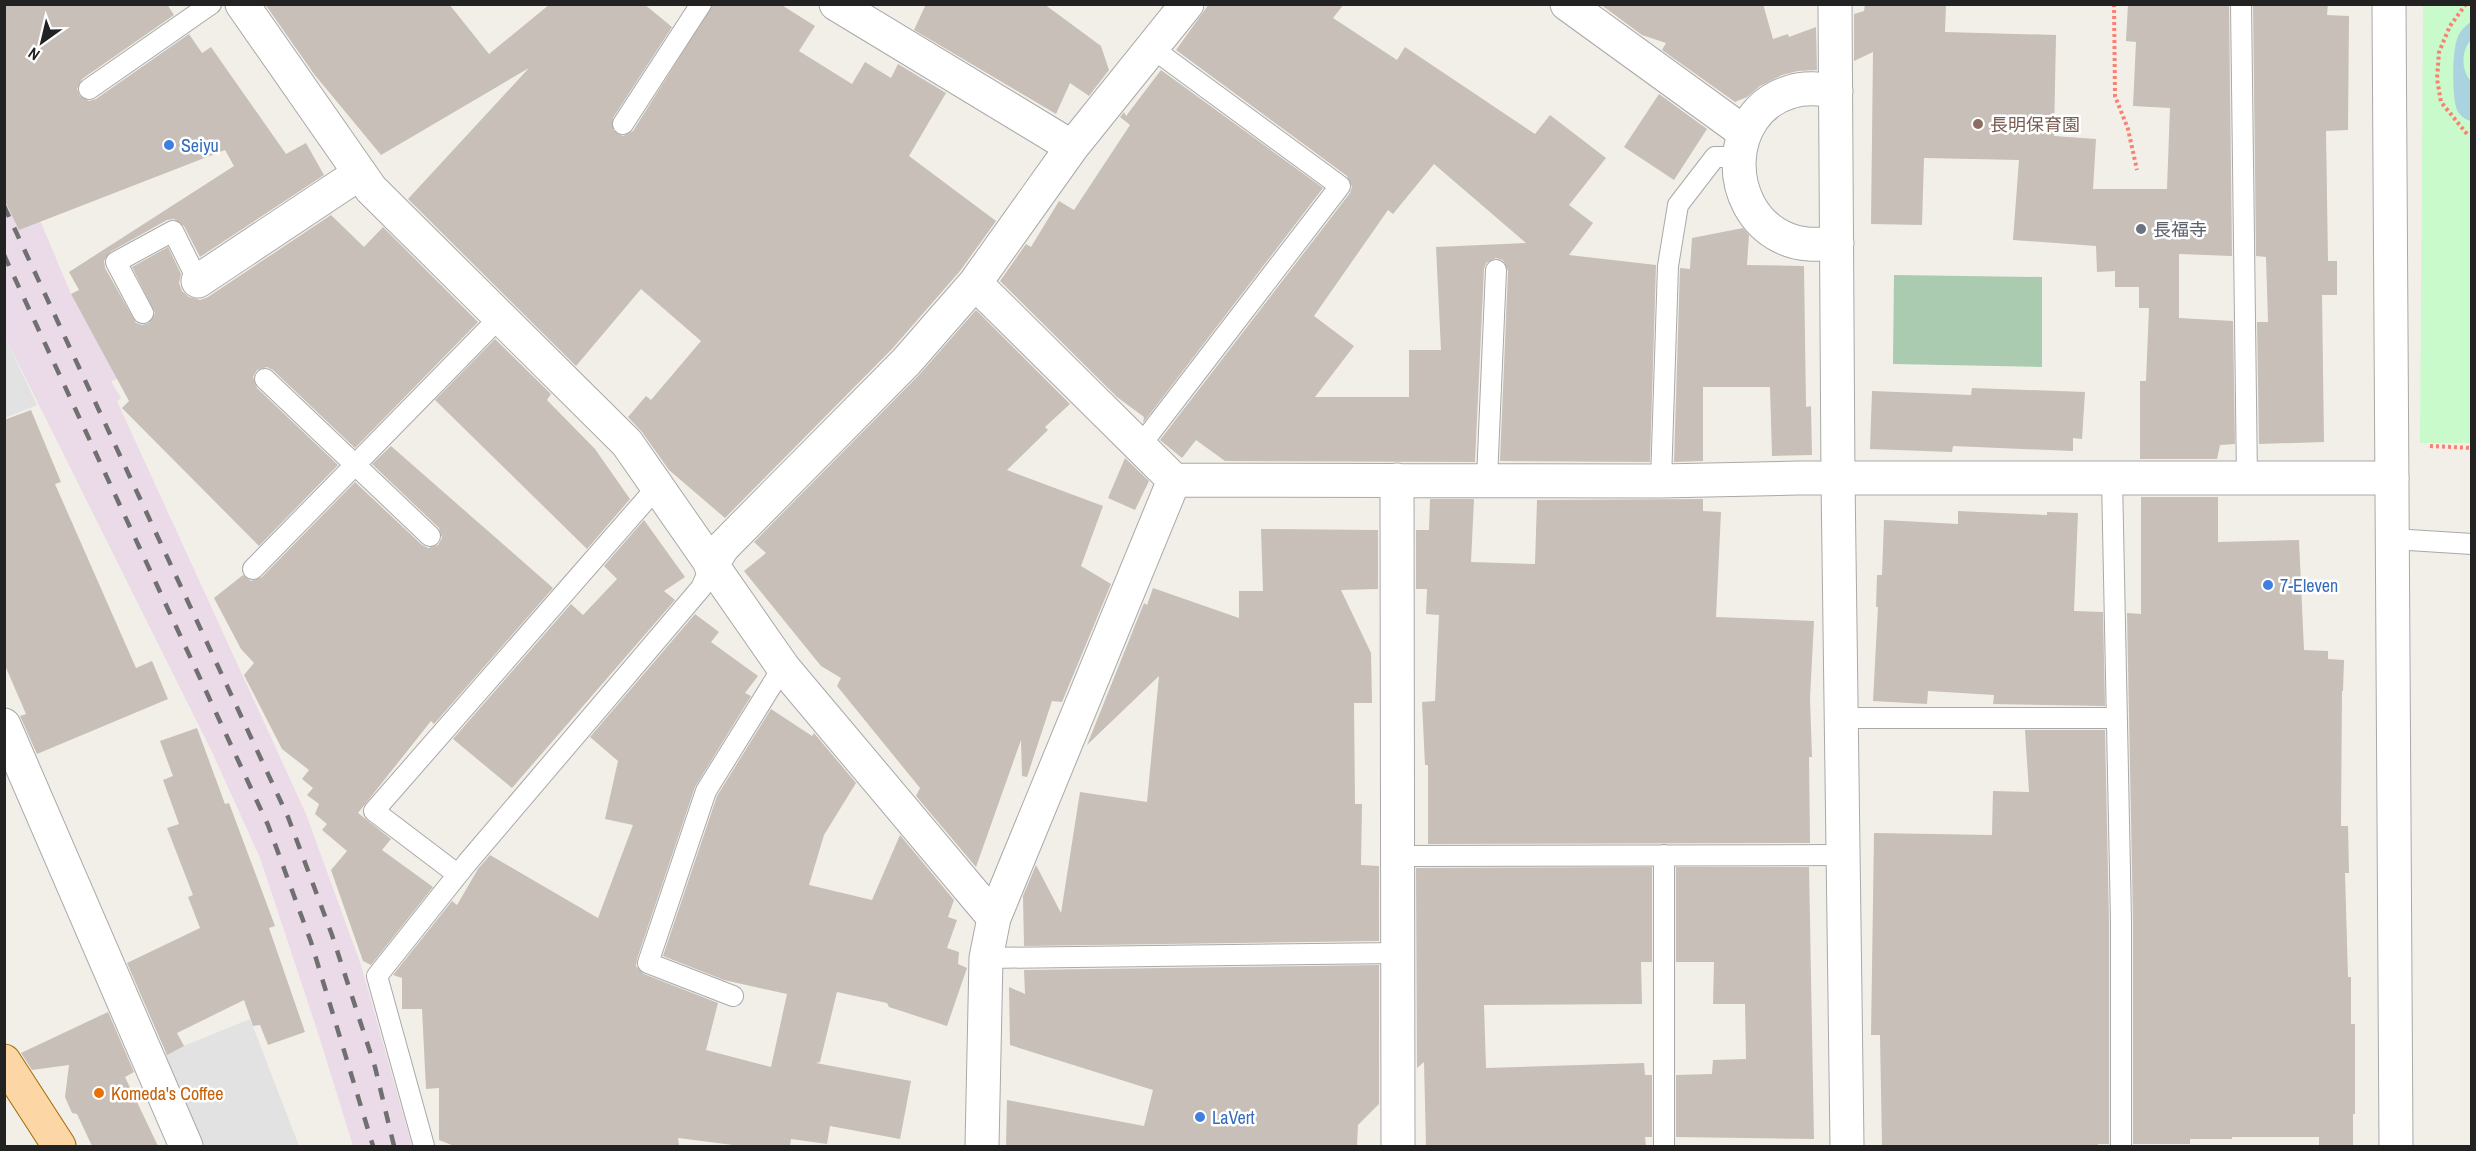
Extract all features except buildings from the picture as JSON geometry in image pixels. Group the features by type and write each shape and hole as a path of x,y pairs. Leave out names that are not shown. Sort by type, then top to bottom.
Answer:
{"main road":[{"path":"4,1061 59,1146"}],"street":[{"path":"242,4 371,189 627,443 783,667 994,918"},
{"path":"836,4 1072,147"},
{"path":"711,566 723,547 906,363 975,283 1072,147 1187,4"},
{"path":"1567,4 1742,145"},
{"path":"1835,4 1846,1146"},
{"path":"2389,4 2396,1146"},
{"path":"1836,91 1806,88 1788,92 1765,105 1749,125 1737,170 1750,208 1772,231 1785,239 1812,245 1837,243"},
{"path":"198,281 360,173"},
{"path":"975,283 1174,480 2392,478"},
{"path":"982,1146 986,958 994,918 1174,480"},
{"path":"1397,480 1398,1146"},
{"path":"4,725 186,1146"}],"lane":[{"path":"89,89 211,4"},
{"path":"623,124 701,4"},
{"path":"2241,4 2247,479"},
{"path":"1140,446 1340,186 1152,48"},
{"path":"1661,481 1668,266 1678,205 1715,157 1742,145"},
{"path":"143,313 116,262 172,231 198,281"},
{"path":"1487,479 1496,270"},
{"path":"253,569 500,317"},
{"path":"265,379 430,536"},
{"path":"2112,478 2121,921 2121,1146"},
{"path":"457,874 374,811 657,487"},
{"path":"2393,539 2472,544"},
{"path":"424,1146 377,976 457,874 701,588 711,566"},
{"path":"734,996 648,963 706,791 783,667"},
{"path":"1841,718 2117,718"},
{"path":"1664,855 1664,1146"},
{"path":"1399,856 1842,855"},
{"path":"986,958 1398,953"}],"path":[{"path":"2114,4 2115,96 2128,129 2137,170"},
{"path":"2466,4 2450,26 2439,52 2438,79 2441,102 2467,134"}],"shaded area":[{"path":"4,134 71,294 118,379 111,381 121,398 117,401 306,814 361,965 412,1146 353,1146 260,858 213,754 5,337"},
{"path":"5,337 37,405 4,418"},
{"path":"250,1019 299,1146 202,1146 164,1054"}],"green space":[{"path":"2423,5 2471,5 2471,443 2420,443"},
{"path":"1894,275 2042,277 2042,367 1893,364"}],"water":[{"path":"2471,22 2471,40 2465,49 2464,66 2471,81 2471,121 2457,110 2453,75 2457,39 2462,29"}],"railway":[{"path":"4,206 288,817 332,935 375,1067 394,1146"},
{"path":"4,255 268,825 311,942 373,1146"}],"place":[{"name":"長明保育園","path":"1978,124"},
{"name":"Seiyu","path":"169,145"},
{"name":"長福寺","path":"2141,229"},
{"name":"7-Eleven","path":"2268,585"},
{"name":"Komeda's Coffee","path":"99,1093"},
{"name":"LaVert","path":"1200,1117"}]}
